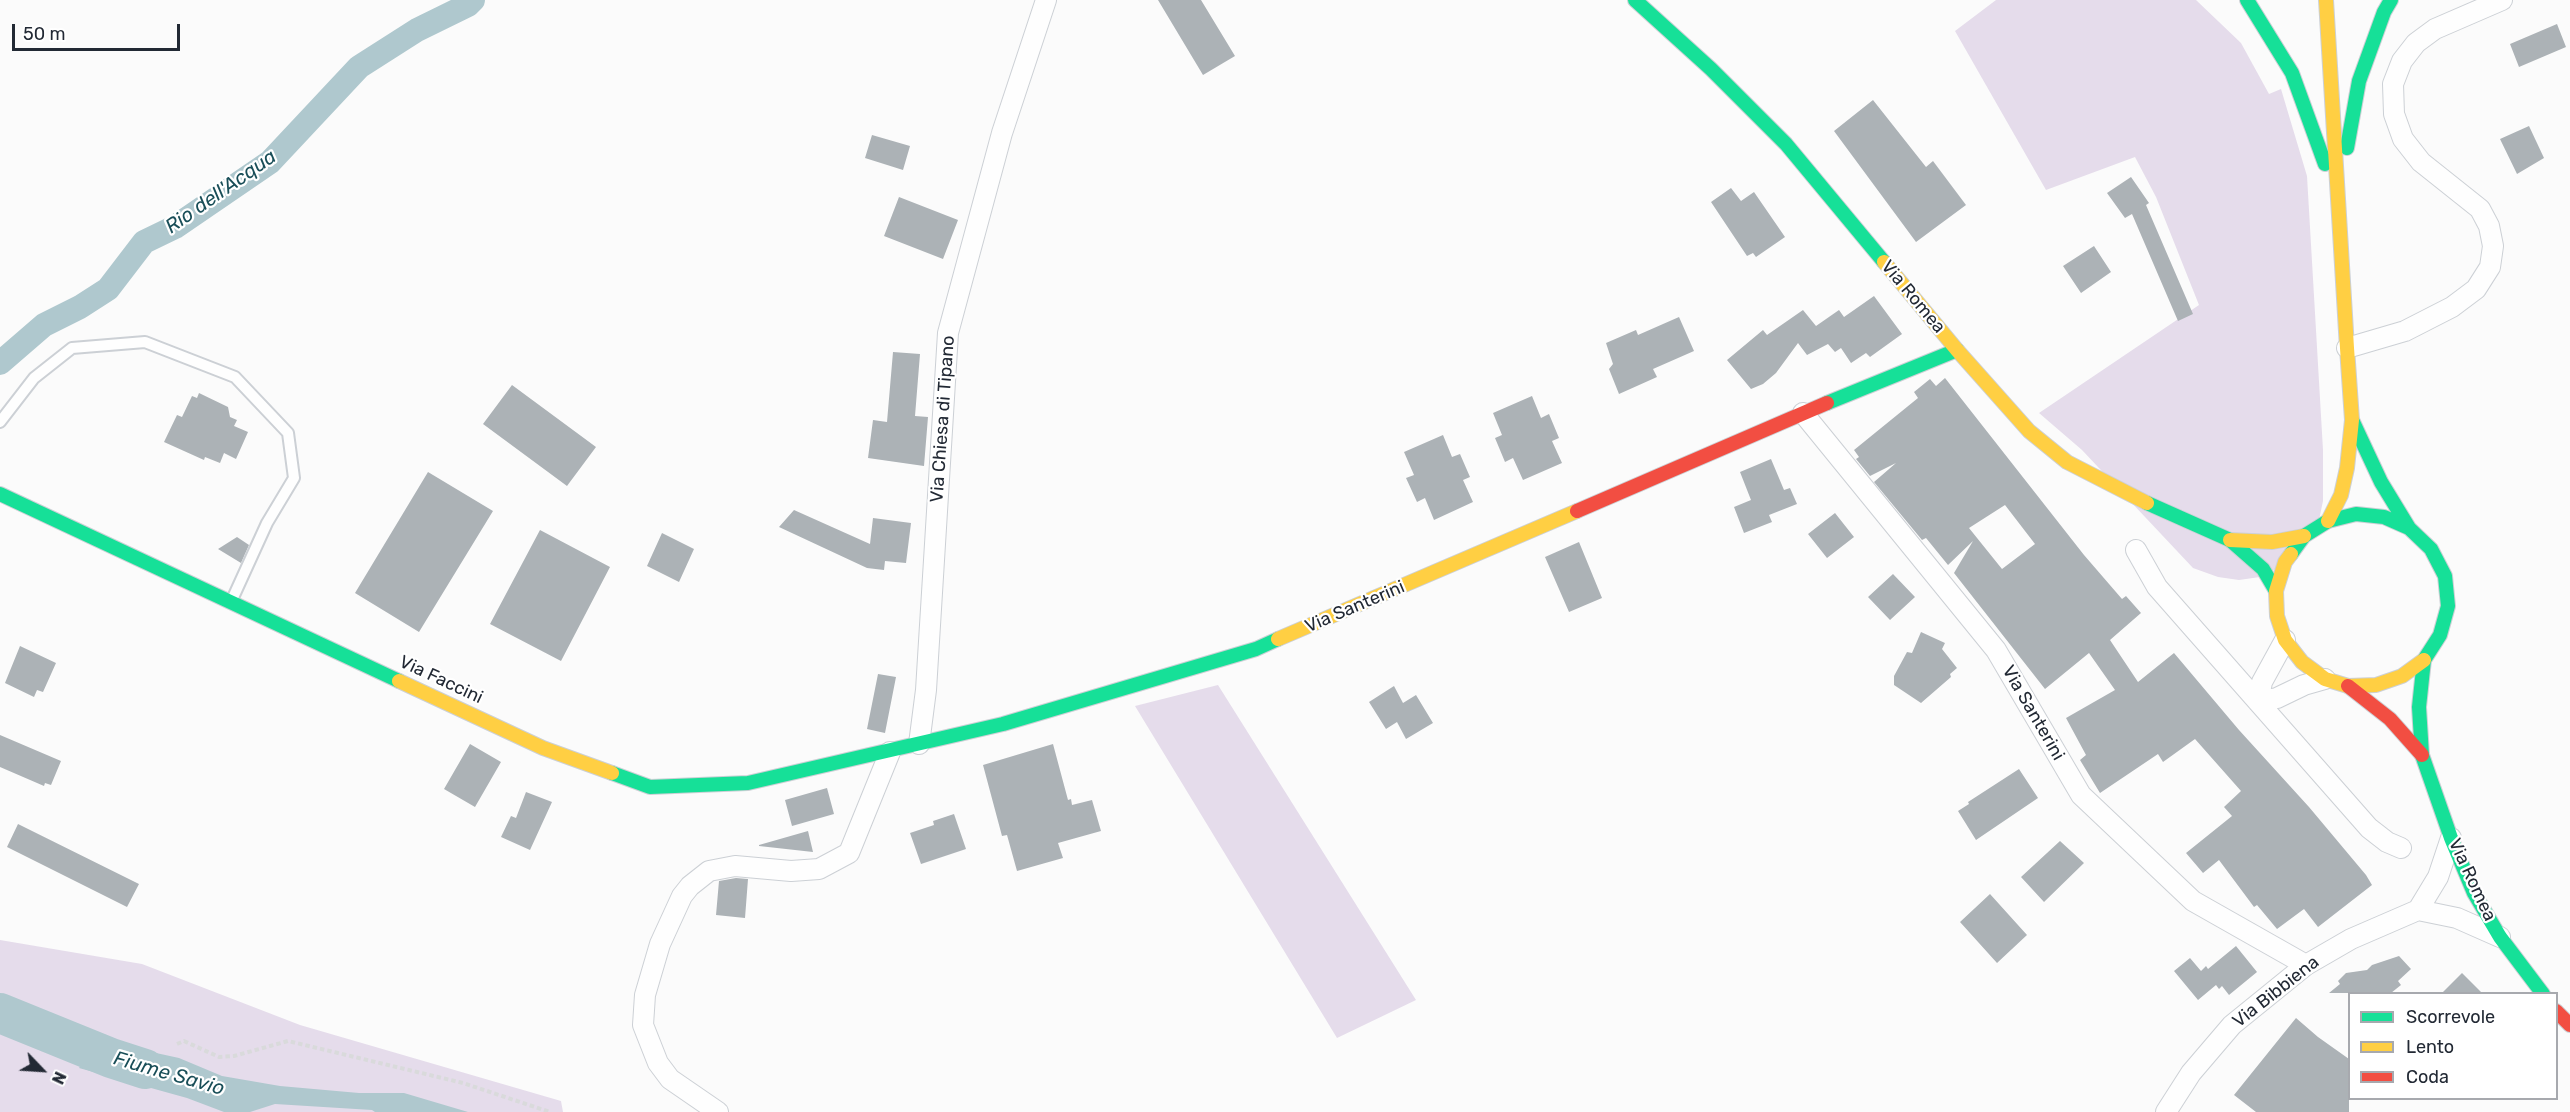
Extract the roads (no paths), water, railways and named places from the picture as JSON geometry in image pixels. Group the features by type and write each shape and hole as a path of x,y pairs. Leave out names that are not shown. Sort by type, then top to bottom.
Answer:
{"main road":[{"name":"Via Romea","path":"1635,0 1711,69 1786,144 1957,350 2029,431 2067,462 2134,497 2230,540 2263,569 2276,591"},
{"path":"2247,0 2292,73 2338,200"},
{"path":"2325,0 2352,420 2342,495 2328,521"},
{"path":"2338,200 2359,81 2384,12 2391,0"},
{"name":"Via Santerini","path":"890,752 1003,724 1256,649 1803,412 1957,350"},
{"path":"2352,420 2380,482 2409,528"},
{"name":"Via Faccini","path":"0,494 543,748 650,787 748,783 890,752"},
{"name":"Via Romea","path":"2230,540 2272,542 2304,536 2328,521 2355,514 2384,517 2409,528 2431,549 2445,576 2448,606 2440,635 2424,660 2402,676 2376,685 2348,686 2325,679 2302,662 2285,640 2277,616 2276,591 2285,562 2304,536"},
{"name":"Via Romea","path":"2424,660 2419,707 2422,755 2451,838 2475,893 2500,937 2542,992"},
{"name":"Via Romea","path":"2348,686 2390,719 2422,755"},
{"path":"2558,1013 2570,1025"}],"street":[{"name":"Via Chiesa di Tipano","path":"919,744 926,690 948,333 1002,133 1046,0"},
{"path":"2347,348 2405,331 2452,307 2476,289 2490,267 2493,246 2489,226 2480,208 2421,162 2403,139 2394,114 2394,84 2402,61 2416,43 2435,29 2502,0"},
{"name":"Via Santerini","path":"1803,412 1996,650 2081,795 2193,901 2306,965"},
{"path":"2136,550 2157,587 2369,828 2387,842 2401,848"},
{"path":"2258,702 2262,682 2285,640"},
{"path":"2258,702 2277,698 2304,685 2325,679"},
{"path":"718,1112 670,1079 658,1063 643,1025 645,995 660,944 682,896 690,886 709,871 735,866 791,871 819,869 849,853 890,752"},
{"path":"2451,838 2438,877 2418,910 2457,918 2500,937"},
{"name":"Via Bibbiena","path":"2166,1112 2191,1073 2232,1025 2306,965 2351,939 2418,910"}],"lane":[{"path":"0,423 34,378 72,348 145,342 235,377 288,432 294,478 267,523 231,602"}],"water":[{"path":"104,1034 124,1046 179,1058 222,1076 280,1086 359,1093 404,1093 468,1112 375,1112 275,1104 250,1112 224,1112 187,1098 79,1068"}],"waterway":[{"name":"Rio dell'Acqua","path":"0,363 44,325 80,307 108,289 144,242 175,227 270,162 359,67 417,30 468,5 473,0"},
{"name":"Fiume Savio","path":"0,1013 111,1058 145,1069"}]}
